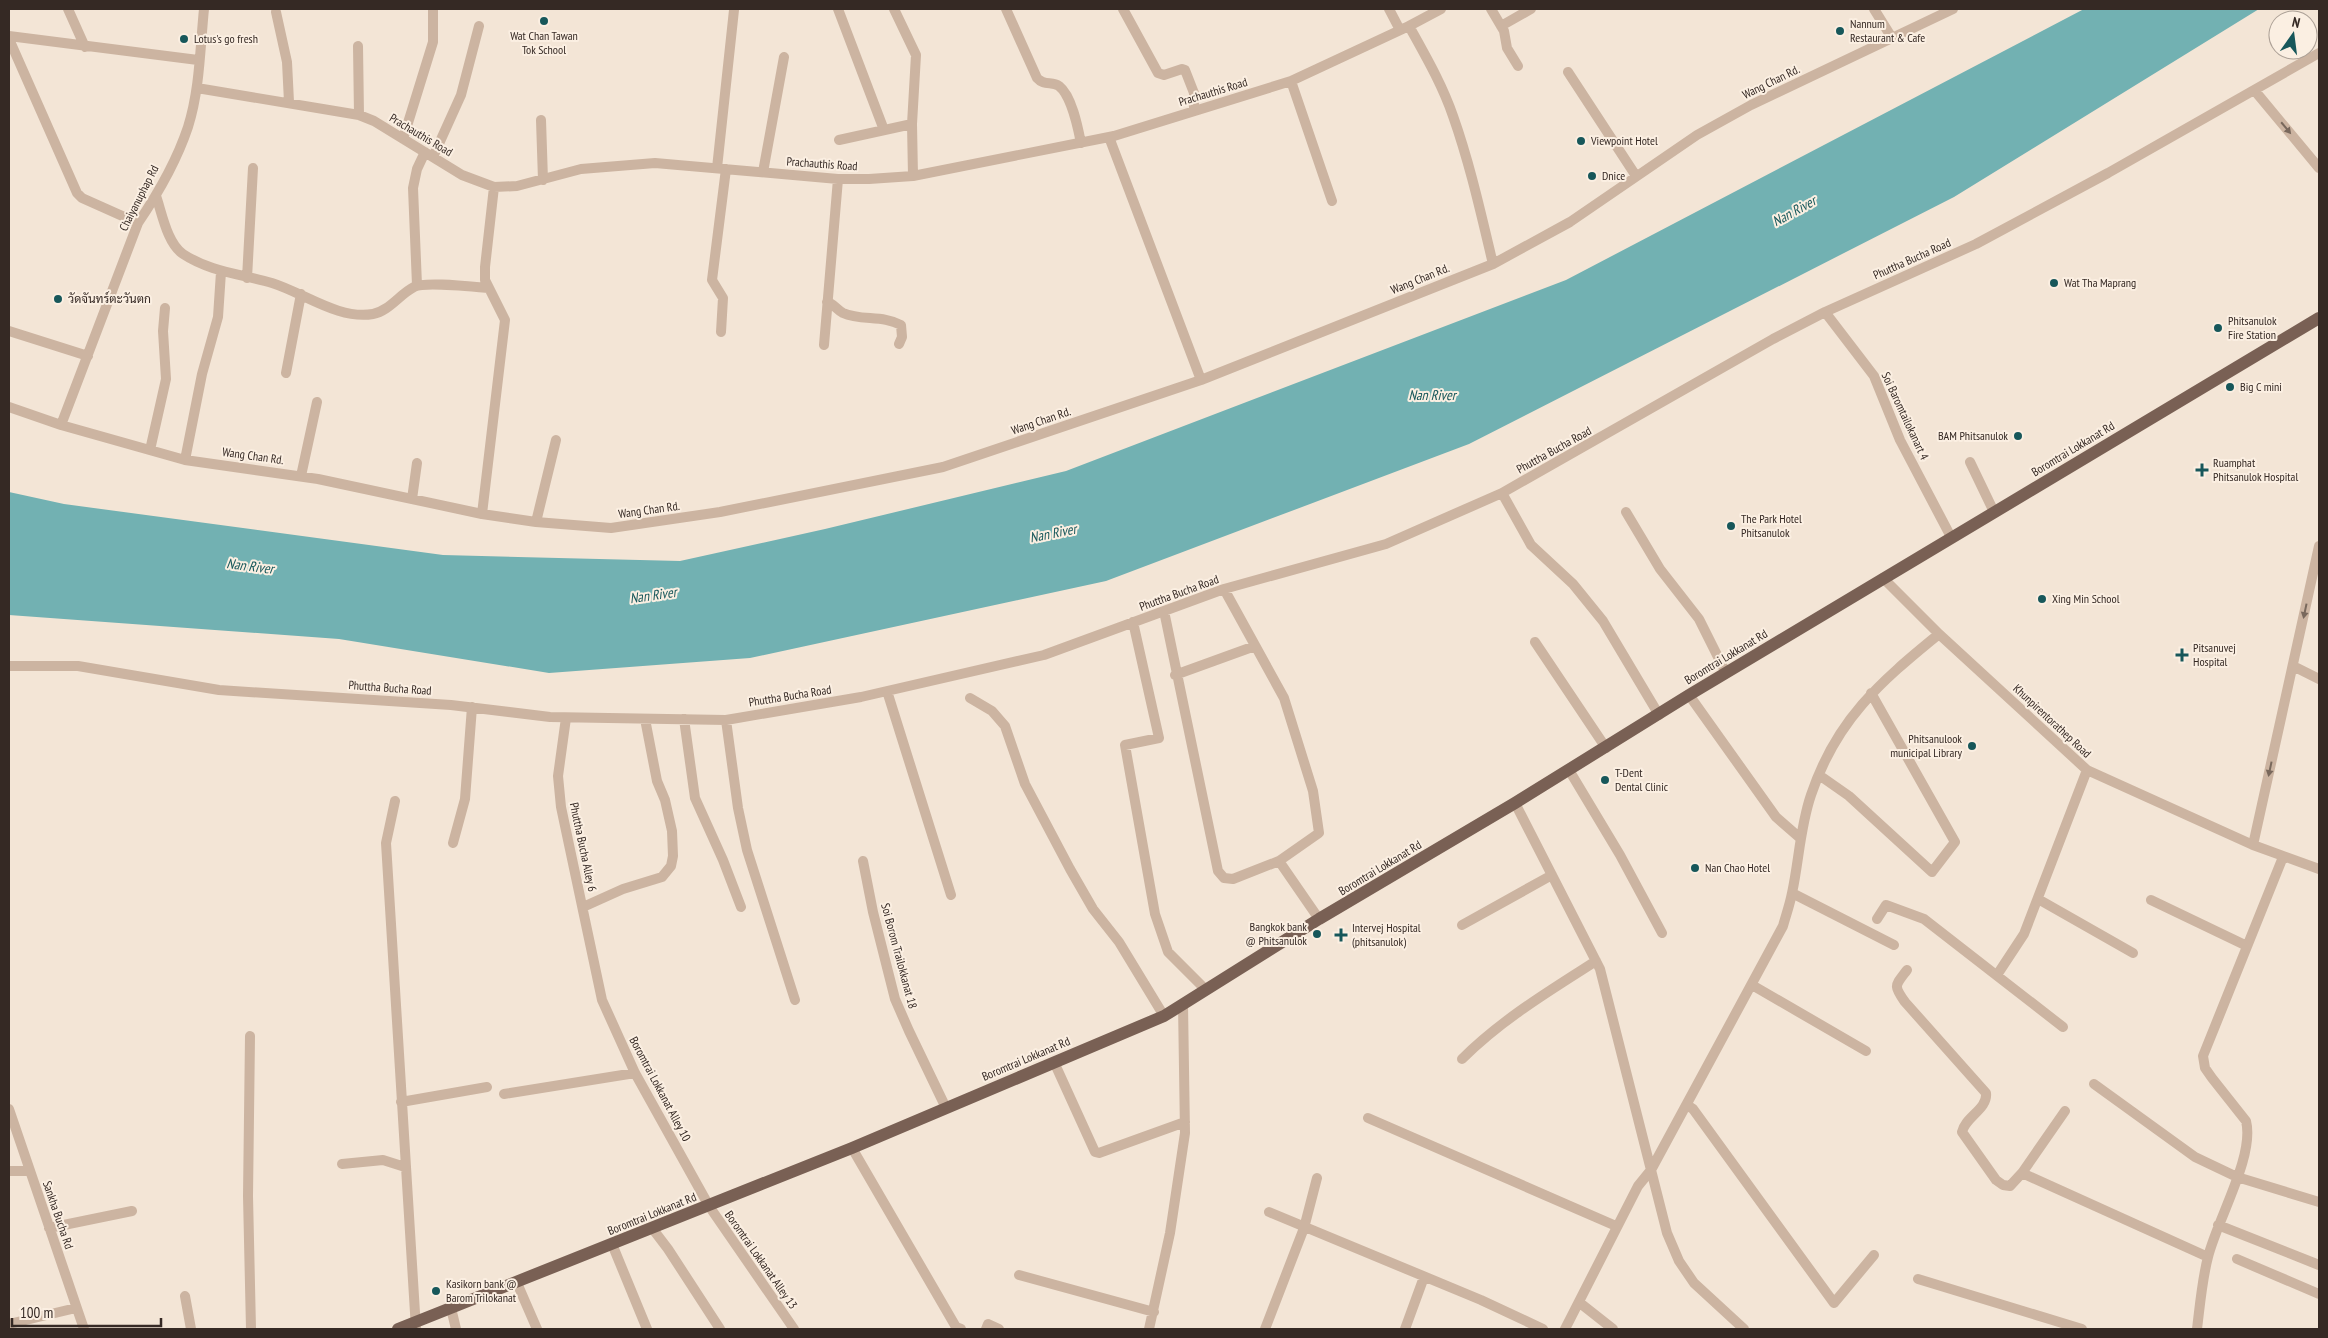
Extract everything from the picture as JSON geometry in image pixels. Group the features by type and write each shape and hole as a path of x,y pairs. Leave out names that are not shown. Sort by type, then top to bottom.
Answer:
{"main road":[{"name":"Boromtrai Lokkanat Rd","path":"398,1329 416,1326 451,1308 852,1148 1164,1016 1319,919 1606,748 1690,694 2319,318"}],"street":[{"path":"68,9 85,46"},
{"name":"Chaiyanuphap Rd","path":"61,425 138,223 156,196 188,128 197,88 204,9"},
{"path":"403,139 432,42 433,9"},
{"path":"838,9 884,130"},
{"path":"894,9 916,55 912,124 913,176"},
{"path":"1006,9 1037,78 1041,82 1059,86 1064,92 1077,122 1081,143"},
{"path":"1123,9 1158,73 1164,75 1182,69 1185,70 1194,93 1194,111"},
{"path":"1389,9 1405,28 1435,73 1453,115 1473,181 1493,264"},
{"name":"Prachauthis Road","path":"197,88 358,115 374,121 462,175 494,187 518,186 581,169 656,163 869,180 913,176 1109,137 1291,80 1405,28 1441,9"},
{"path":"1491,9 1501,26 1507,48 1518,66"},
{"path":"1501,26 1531,9"},
{"path":"1874,9 1892,38"},
{"name":"Wang Chan Rd.","path":"61,425 185,460 301,476 482,514 536,522 612,528 720,512 943,467 1201,380 1493,264 1570,222 1697,135 1750,105 1953,9"},
{"path":"721,332 724,298 712,280 734,10"},
{"path":"276,12 287,62 289,102"},
{"path":"417,285 413,188 417,170 429,155 461,96 479,26"},
{"path":"138,223 82,198 76,193 9,38 198,60"},
{"path":"358,46 358,115"},
{"name":"Phuttha Bucha Road","path":"9,666 78,666 219,690 472,707 566,718 726,720 887,691 1044,655 1224,589 1386,544 1502,493 1825,312 1976,244 2319,54"},
{"path":"763,172 784,57"},
{"path":"1568,72 1636,176"},
{"path":"1291,80 1332,201"},
{"path":"2255,91 2319,168"},
{"path":"541,120 543,180"},
{"path":"839,140 912,124"},
{"path":"1109,137 1201,380"},
{"path":"247,278 253,168"},
{"path":"824,345 838,179"},
{"path":"482,514 505,320 485,280 494,187"},
{"path":"156,196 174,244 182,253 221,272 272,283 338,310 355,314 373,314 384,310 417,285 489,288"},
{"path":"185,460 202,374 218,317 221,272"},
{"path":"286,373 301,294"},
{"path":"827,302 831,302 843,313 886,320 901,325 902,337 899,344"},
{"path":"150,450 166,378 162,331 165,308"},
{"name":"Soi Baromtailokanart 4","path":"1825,312 1874,376 1900,440 1952,537"},
{"path":"9,331 88,356"},
{"path":"301,476 317,402"},
{"path":"9,407 61,425"},
{"path":"536,522 556,440"},
{"path":"1970,462 1994,512"},
{"path":"412,499 417,463"},
{"path":"1502,493 1531,545 1573,584 1602,621 1659,715"},
{"path":"1626,512 1660,568 1699,619 1726,673"},
{"path":"2253,845 2319,546"},
{"name":"Khunpirentorathep Road","path":"1883,578 1940,634 2088,770 2253,845 2319,869"},
{"path":"1164,611 1175,675 1218,871 1224,878 1233,879 1279,860 1319,832 1313,791 1284,698 1224,589"},
{"path":"1133,622 1159,738 1125,745 1154,914 1168,952 1206,990"},
{"path":"1565,1329 1580,1303 1616,1226 1638,1186 1651,1170 1783,926 1792,893 1800,838 1810,796 1842,728 1871,693 1940,634"},
{"path":"1535,642 1606,748"},
{"path":"1175,675 1255,646"},
{"path":"2293,666 2319,679"},
{"path":"887,691 951,895"},
{"path":"1819,775 1849,796 1932,872 1955,842 1871,693"},
{"path":"1690,694 1776,817 1800,838"},
{"path":"970,698 992,711 1004,726 1025,784 1070,869 1093,908 1119,942 1164,1016"},
{"path":"453,843 465,799 472,707"},
{"name":"Phuttha Bucha Alley 6","path":"566,718 558,776 561,807 599,980"},
{"path":"583,907 623,889 662,877 671,866 674,856 672,831 666,800 657,781 645,719"},
{"path":"684,719 695,798 723,860 741,907"},
{"path":"726,720 738,808 747,850 795,1000"},
{"path":"1569,770 1620,855 1662,933"},
{"path":"1997,975 2024,934 2088,770"},
{"path":"395,801 386,843 416,1326"},
{"path":"1515,803 1600,970 1667,1233 1679,1261 1694,1283 1744,1329"},
{"path":"2197,1329 2208,1257 2248,1142 2246,1121 2208,1073 2203,1056 2283,856"},
{"path":"1279,860 1319,919"},
{"name":"Soi Borom Trailokkanat 18","path":"863,861 873,912 895,999 946,1108"},
{"path":"1462,926 1552,875"},
{"path":"1792,893 1894,945"},
{"path":"2038,899 2133,953"},
{"path":"2151,900 2247,946"},
{"path":"1877,919 1886,905 1913,914 1946,935 2063,1027"},
{"path":"1462,1059 1483,1038 1515,1014 1596,961"},
{"path":"1907,970 1897,983 1896,990 1986,1093 1985,1102 1963,1127 1962,1132 1996,1180 2003,1185 2010,1186 2022,1173 2065,1111"},
{"name":"Boromtrai Lokkanat Alley 10","path":"599,980 602,1000 635,1073 708,1206"},
{"path":"1752,985 1866,1051"},
{"path":"1149,1329 1170,1233 1185,1122 1183,1004"},
{"path":"250,1036 248,1196 251,1329"},
{"path":"1054,1062 1095,1152 1099,1153 1185,1122"},
{"path":"504,1094 635,1073"},
{"path":"2094,1084 2195,1157 2237,1177 2319,1202"},
{"path":"401,1102 487,1087"},
{"path":"1687,1105 1693,1109 1834,1303 1874,1255"},
{"name":"Sankha Bucha Rd","path":"9,1109 84,1329"},
{"path":"1368,1118 1616,1226"},
{"path":"852,1148 956,1327 961,1329"},
{"path":"342,1164 383,1160 405,1167"},
{"path":"9,1171 30,1171"},
{"path":"2022,1173 2208,1257"},
{"path":"1265,1329 1304,1228 1317,1178"},
{"name":"Boromtrai Lokkanat Alley 13","path":"708,1206 794,1329"},
{"path":"49,1228 132,1211"},
{"path":"1269,1212 1544,1329"},
{"path":"2218,1225 2319,1265"},
{"path":"652,1228 668,1249 720,1329"},
{"path":"612,1244 647,1329"},
{"path":"2237,1259 2319,1294"},
{"path":"1018,1275 1154,1312"},
{"path":"1405,1329 1424,1277"},
{"path":"1918,1279 2082,1329"},
{"path":"517,1283 537,1329"},
{"path":"185,1296 191,1329"},
{"path":"1580,1303 1613,1329"},
{"path":"9,1324 76,1308"},
{"path":"451,1308 456,1329"},
{"path":"986,1329 988,1324 999,1329"}],"water":[{"name":"Nan River","path":"2084,9 2259,9 1954,197 1469,444 1106,581 750,658 549,673 339,639 9,615 9,492 64,504 443,555 680,561 825,529 1066,471 1566,280"}],"place":[{"name":"Wat Chan Tawan Tok School","path":"544,21"},
{"name":"Nannum Restaurant & Cafe","path":"1840,31"},
{"name":"Lotus's go fresh","path":"184,39"},
{"name":"Viewpoint Hotel","path":"1581,141"},
{"name":"Dnice","path":"1592,176"},
{"name":"Wat Tha Maprang","path":"2054,283"},
{"name":"วัดจันทร์ตะวันตก","path":"58,299"},
{"name":"Phitsanulok Fire Station","path":"2218,328"},
{"name":"Big C mini","path":"2230,387"},
{"name":"BAM Phitsanulok","path":"2018,436"},
{"name":"Ruamphat Phitsanulok Hospital","path":"2202,470"},
{"name":"The Park Hotel Phitsanulok","path":"1731,526"},
{"name":"Xing Min School","path":"2042,599"},
{"name":"Pitsanuvej Hospital","path":"2182,655"},
{"name":"Phitsanulook municipal Library","path":"1972,746"},
{"name":"T-Dent Dental Clinic","path":"1605,780"},
{"name":"Nan Chao Hotel","path":"1695,868"},
{"name":"Bangkok bank @ Phitsanulok","path":"1317,934"},
{"name":"Intervej Hospital (phitsanulok)","path":"1341,935"},
{"name":"Kasikorn bank @ Barom Trilokanat","path":"436,1291"}]}
